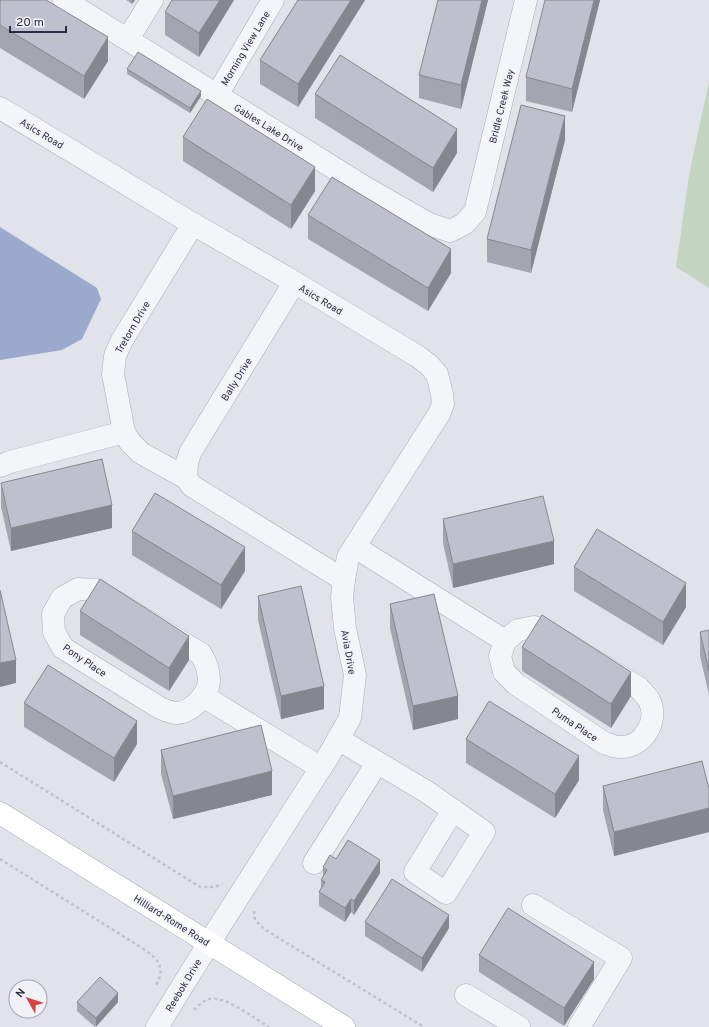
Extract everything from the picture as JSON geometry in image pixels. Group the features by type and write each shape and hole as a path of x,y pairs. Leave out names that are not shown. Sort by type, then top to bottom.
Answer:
{"main road":[{"name":"Hilliard-Rome Road","path":"0,813 344,1027"}],"street":[{"name":"Gables Lake Drive","path":"64,0 361,184 429,224 450,231 464,224 475,212"},
{"path":"128,39 152,0"},
{"name":"Morning View Lane","path":"217,95 273,0"},
{"name":"Bridle Creek Way","path":"475,212 526,0"},
{"name":"Asics Road","path":"0,108 429,365 437,374 443,404 439,414 348,557 344,580"},
{"name":"Tretorn Drive","path":"124,432 114,374 115,356 120,342 193,224"},
{"name":"Bally Drive","path":"186,478 187,462 191,451 294,283"},
{"path":"0,466 10,462 124,432 130,442 141,452 186,478 192,486 344,580"},
{"path":"354,547 505,641"},
{"name":"Avia Drive","path":"209,944 321,768 350,718 355,675 345,628 342,597 344,580"},
{"name":"Pony Place","path":"78,589 96,590 201,654 208,667 209,682 203,696 192,708 176,713 160,708 63,648 54,632 53,614 62,598 78,589"},
{"name":"Puma Place","path":"534,627 549,633 639,688 650,701 653,717 648,732 636,743 620,747 604,743 516,684 504,672 500,656 505,641 518,630 534,627"},
{"path":"203,696 321,768"},
{"path":"338,739 427,792 453,810"},
{"path":"314,863 377,763"},
{"path":"533,905 621,958 579,1027"},
{"name":"Reebok Drive","path":"157,1027 209,944"},
{"path":"466,995 519,1027"}],"path":[{"path":"0,762 200,887 215,887 224,882"},
{"path":"0,859 153,956 160,965 160,977 156,985"},
{"path":"255,908 255,920 264,929 424,1027"},
{"path":"194,1010 202,1002 211,998 224,1000 269,1027"}],"green space":[{"path":"709,81 709,288 676,267 689,175"}],"water":[{"path":"0,227 97,288 101,299 82,339 62,350 0,360"}],"building":[{"path":"0,0 46,0 108,37 84,76 0,25"},
{"path":"172,0 220,0 199,33 165,12"},
{"path":"298,0 351,0 298,84 260,60"},
{"path":"438,0 482,0 461,85 419,75"},
{"path":"545,0 594,0 572,89 526,77"},
{"path":"138,52 201,91 190,108 127,69"},
{"path":"340,55 457,129 433,168 315,94"},
{"path":"207,99 315,167 291,205 183,137"},
{"path":"521,105 565,116 531,250 487,239"},
{"path":"332,177 451,249 428,288 308,215"},
{"path":"102,459 112,505 11,528 1,483"},
{"path":"155,493 245,547 221,585 132,531"},
{"path":"543,496 554,541 453,564 443,519"},
{"path":"597,529 686,583 663,622 574,567"},
{"path":"100,579 189,636 169,668 80,611"},
{"path":"301,586 324,686 281,696 258,596"},
{"path":"0,590 16,660 0,663"},
{"path":"434,594 458,696 413,706 390,604"},
{"path":"542,615 631,672 611,704 522,647"},
{"path":"709,630 709,671 700,632"},
{"path":"48,665 137,721 114,758 24,703"},
{"path":"489,701 579,756 555,794 466,739"},
{"path":"261,725 272,771 173,796 161,750"},
{"path":"702,761 709,789 709,808 614,832 603,786"},
{"path":"348,840 380,860 354,901 351,899 345,908 319,892 325,882 321,880 327,870 323,867 330,855 336,859"},
{"path":"392,879 449,915 422,958 365,922"},
{"path":"508,908 594,962 564,1008 479,955"},
{"path":"100,977 118,993 96,1018 77,1002"}]}
